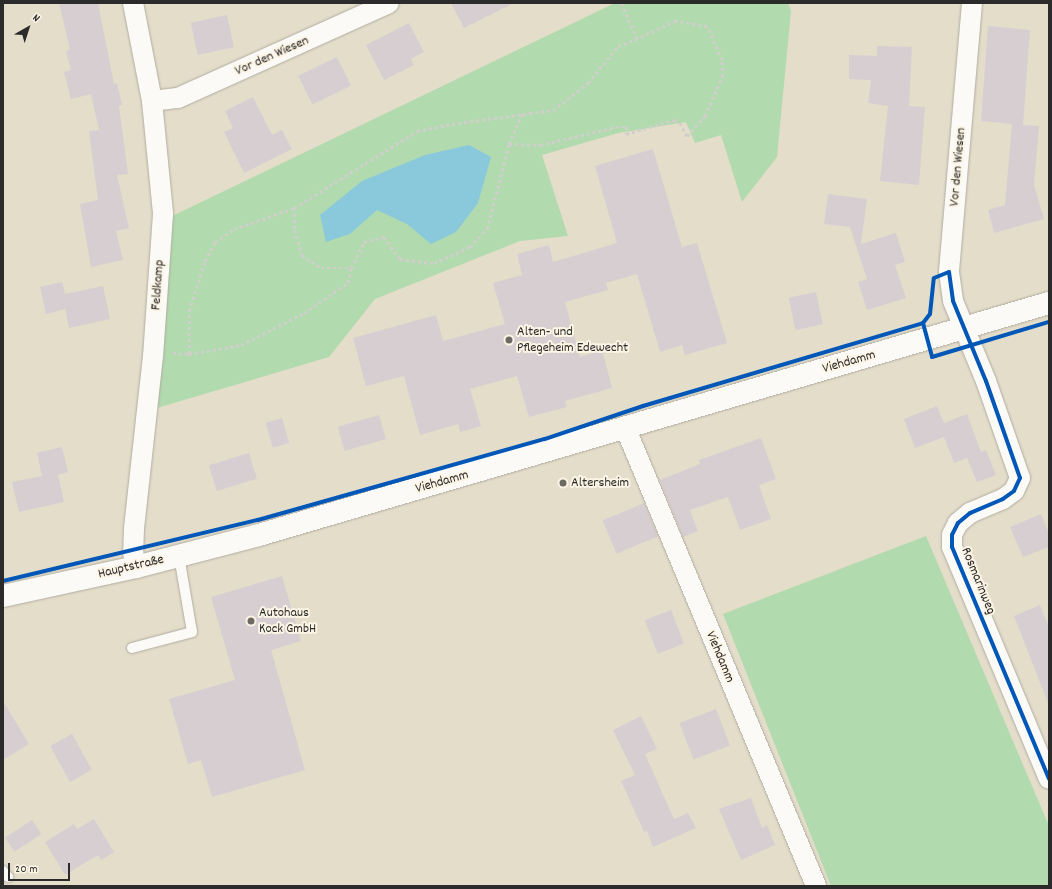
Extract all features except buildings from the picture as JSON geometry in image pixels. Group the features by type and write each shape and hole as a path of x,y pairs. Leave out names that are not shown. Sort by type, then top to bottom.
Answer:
{"main road":[{"name":"Viehdamm","path":"259,534 1049,303"},
{"name":"Hauptstraße","path":"3,596 136,567 259,534"}],"street":[{"name":"Feldkamp","path":"133,3 152,101 163,214 153,356 134,529 133,552 136,567"},
{"name":"Vor den Wiesen","path":"152,101 178,98 366,8 389,3"},
{"name":"Vor den Wiesen","path":"966,328 953,301 949,272 972,3"},
{"name":"Rosmarinweg","path":"966,328 1018,468 1020,478 1014,491 970,513 958,523 952,534 952,547 1049,779"},
{"name":"Viehdamm","path":"625,427 816,886"}],"lane":[{"path":"132,648 192,632 179,556"}],"path":[{"path":"621,3 637,39"},
{"path":"189,354 189,311 205,261 215,242 234,229 294,208 417,131 553,110 588,83 618,46 676,21 707,27 722,60 722,77 705,116 687,136 680,123 674,120 626,134 627,127 616,127 569,140 540,145 509,144"},
{"path":"153,356 189,354 241,345 304,313 348,283 351,268 364,242 384,237 400,259 434,263 470,246 487,229 509,144 522,114"},
{"path":"294,208 295,230 302,255 321,268 351,268"}],"green space":[{"path":"615,3 788,3 791,11 777,157 742,202 721,135 695,143 686,122 618,133 542,155 568,236 520,241 375,299 329,357 157,408 166,219"},
{"path":"926,536 1049,826 1049,886 831,886 723,614"}],"water":[{"path":"469,145 491,157 478,203 456,232 431,244 407,224 377,210 350,234 326,242 320,215 362,181 425,155"}],"cycle path":[{"path":"3,581 258,520 545,439 643,406 923,323 930,314 934,278 949,272 953,301 986,381 1020,478 1014,491 1003,499 970,513 958,523 952,535 952,547 1049,779"},
{"path":"923,323 932,357 1049,322"}],"place":[{"name":"Alten- und Pflegeheim Edewecht","path":"509,340"},
{"name":"Altersheim","path":"563,483"},
{"name":"Autohaus Kock GmbH","path":"251,621"}]}
